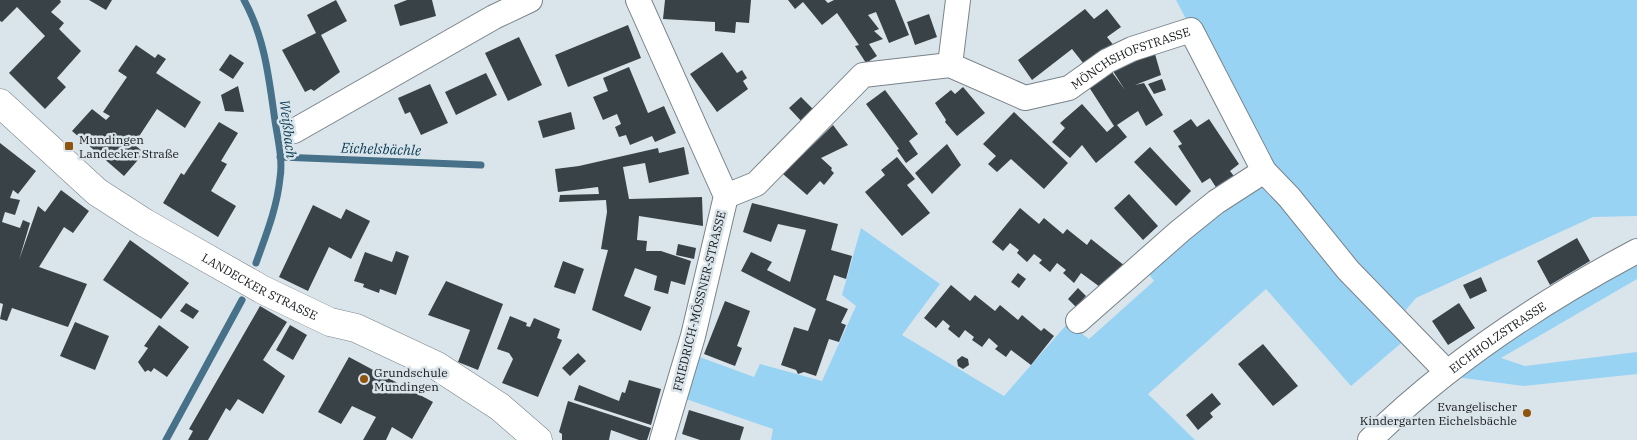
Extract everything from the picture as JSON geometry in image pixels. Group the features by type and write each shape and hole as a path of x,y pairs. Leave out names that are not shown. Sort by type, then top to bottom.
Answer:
{"street":[{"path":"294,131 494,17 530,0"},
{"name":"FRIEDRICH-MÖSSNER-STRASSE","path":"638,0 726,196 693,336 662,440"},
{"path":"726,196 756,184 863,75 950,65 958,0"},
{"name":"MÖNCHSHOFSTRASSE","path":"950,65 1025,98 1069,88 1107,61 1132,49 1191,30 1264,171 1348,270 1446,370"},
{"name":"LANDECKER STRASSE","path":"0,103 97,192 145,224 263,290 330,322 356,328 437,366 500,407 538,440"},
{"path":"1078,321 1180,231 1216,202 1264,171"},
{"name":"EICHHOLZSTRASSE","path":"1370,440 1398,412 1446,370 1576,283 1637,251"}],"shaded area":[{"path":"1176,0 1637,0 1637,216 1593,217 1416,298 1393,325 1406,339 1351,386 1266,289 1148,394 1195,440 771,440 773,429 683,398 697,356 754,377 760,364 822,381 856,306 842,295 861,228 940,284 902,335 1004,396 1068,323 1089,339 1154,281 1145,269 1269,176"},
{"path":"1637,258 1637,279 1501,358 1525,366 1637,352 1637,374 1524,386 1455,377"}],"building":[{"path":"0,0 60,0 61,2 51,12 64,23 59,29 81,51 57,78 66,87 45,109 9,73 45,36 17,7 2,22 0,21"},
{"path":"89,0 112,0 106,10"},
{"path":"336,0 347,21 321,35 340,72 314,91 311,89 305,92 282,50 316,33 307,15"},
{"path":"407,0 432,0 436,16 400,26 394,5"},
{"path":"665,0 751,0 749,23 736,22 735,33 715,31 715,22 663,19"},
{"path":"788,0 825,0 828,3 834,0 895,0 909,35 889,43 876,12 868,15 879,29 874,31 883,39 869,44 877,56 866,63 855,46 859,45 837,13 822,25 803,2 795,9"},
{"path":"1085,9 1094,19 1107,9 1121,27 1107,37 1115,47 1087,68 1072,49 1032,80 1018,60"},
{"path":"929,14 937,37 915,45 907,22"},
{"path":"628,25 641,58 568,87 555,55"},
{"path":"519,37 542,85 508,101 485,53"},
{"path":"136,45 155,58 158,54 166,59 156,73 201,102 185,128 157,109 134,144 144,153 124,176 72,131 92,109 106,120 110,116 103,112 127,77 118,71"},
{"path":"722,52 737,73 742,70 747,78 743,81 748,89 717,112 690,74"},
{"path":"230,54 244,63 233,79 219,70"},
{"path":"1155,54 1161,75 1135,85 1144,83 1163,115 1146,126 1138,111 1117,125 1127,137 1096,163 1082,145 1070,158 1052,142 1065,128 1060,123 1082,104 1107,132 1114,126 1087,84 1109,68 1125,90 1111,68"},
{"path":"629,67 648,113 664,106 676,133 655,142 652,136 630,145 626,135 619,137 615,127 621,124 617,114 603,120 593,97 608,91 603,78"},
{"path":"486,73 497,95 456,115 445,92"},
{"path":"1162,79 1166,90 1154,94 1148,84"},
{"path":"430,84 448,123 421,135 410,112 405,114 398,98"},
{"path":"238,86 244,112 225,111 221,95"},
{"path":"963,87 985,113 957,136 945,122 946,120 935,103 951,90 955,94"},
{"path":"885,90 918,134 909,141 918,154 906,163 897,150 899,149 866,104"},
{"path":"801,97 816,112 804,124 789,108"},
{"path":"571,112 575,129 543,138 538,121"},
{"path":"1014,112 1068,163 1044,189 1011,159 997,172 988,164 996,156 983,144"},
{"path":"1191,119 1197,127 1209,119 1239,164 1230,171 1237,180 1219,192 1210,178 1202,183 1178,146 1182,144 1173,131"},
{"path":"219,122 238,133 221,161 227,164 211,191 236,206 218,237 163,203 181,173 184,175"},
{"path":"833,125 848,145 821,158 832,168 831,170 834,173 824,185 820,181 807,195 783,174"},
{"path":"0,143 36,171 18,194 13,190 10,198 20,200 15,215 5,212 2,222 20,228 23,220 30,223 19,260 38,206 45,212 61,190 89,211 73,233 64,227 39,267 87,284 68,327 12,308 7,321 0,319 3,304 0,303"},
{"path":"947,144 961,165 932,194 915,173"},
{"path":"684,147 689,174 649,183 645,163 623,167 629,199 702,197 703,226 639,216 637,240 647,241 646,251 661,251 691,261 685,285 671,281 668,294 654,290 657,276 635,268 624,296 651,307 641,331 592,310 608,250 601,249 607,212 606,200 559,202 560,195 599,194 598,187 558,192 555,169 579,166 658,148 659,153"},
{"path":"1150,147 1191,191 1176,206 1134,162"},
{"path":"897,157 915,179 907,185 930,213 902,236 865,192 885,175 881,170"},
{"path":"1129,194 1158,226 1143,240 1114,208"},
{"path":"752,203 838,224 831,250 852,256 846,279 834,275 826,300 848,309 841,323 846,325 839,342 829,339 816,376 804,372 798,374 796,370 781,365 794,327 808,331 816,309 741,271 751,252 772,262 767,270 790,282 806,230 778,224 771,242 743,232"},
{"path":"313,205 341,219 346,209 370,221 351,259 329,247 308,291 279,277"},
{"path":"1020,208 1039,224 1044,218 1063,234 1067,229 1087,245 1091,239 1125,266 1100,287 1081,273 1074,283 1063,273 1066,270 1057,263 1050,272 1039,263 1042,260 1034,254 1027,262 1017,253 1019,250 1010,243 1003,251 992,242"},
{"path":"1577,238 1590,261 1550,285 1537,261"},
{"path":"130,240 189,283 161,319 103,280"},
{"path":"678,244 696,248 694,259 676,255"},
{"path":"396,251 409,256 396,295 380,289 379,293 363,287 364,284 354,281 365,252 392,262"},
{"path":"563,261 584,269 575,294 554,287"},
{"path":"1018,273 1026,279 1019,288 1011,282"},
{"path":"1481,277 1487,291 1470,299 1463,285"},
{"path":"446,281 503,304 478,370 458,362 470,330 428,315"},
{"path":"951,285 970,301 975,295 995,311 1000,305 1018,320 1022,315 1041,331 1044,328 1054,336 1031,365 1011,350 1006,357 995,349 998,346 989,338 982,347 972,340 974,337 965,330 959,338 948,329 950,326 943,320 936,328 924,318"},
{"path":"1078,288 1086,296 1076,307 1068,299"},
{"path":"725,301 750,311 737,346 742,348 735,366 704,354"},
{"path":"186,303 199,311 193,319 180,311"},
{"path":"1459,303 1475,328 1448,345 1432,321"},
{"path":"260,306 287,322 263,360 285,376 263,414 238,399 230,411 226,408 208,440 188,440 193,431 189,429"},
{"path":"510,316 527,323 526,326 530,327 534,318 560,329 557,338 562,340 538,397 502,383 513,359 509,353 497,349"},
{"path":"75,322 109,336 95,370 60,356"},
{"path":"159,325 189,347 167,377 154,368 151,372 148,370 145,372 138,362 148,348 144,346"},
{"path":"290,325 307,335 293,360 276,350"},
{"path":"1263,344 1298,386 1273,406 1238,364"},
{"path":"578,353 586,361 570,376 562,368"},
{"path":"962,356 968,359 969,365 963,369 958,366 957,360"},
{"name":"Grundschule Mundingen","path":"349,357 433,402 412,439 392,427 386,440 363,440 376,417 352,406 341,424 318,412"},
{"path":"629,380 661,389 651,425 574,400 579,385 619,401 622,392 625,393"},
{"path":"1212,393 1221,404 1210,413 1213,417 1198,430 1186,415"},
{"path":"568,401 651,428 647,440 639,440 611,430 609,440 562,440 562,434 559,432"},
{"path":"689,410 744,427 740,440 700,440 682,434"}],"waterway":[{"name":"Weißbach","path":"244,0 257,29 265,59 281,164 279,189 274,211 256,263"},
{"name":"Eichelsbächle","path":"280,157 481,165"},
{"name":"Weißbach","path":"166,440 242,300"}],"place":[{"name":"Mundingen Landecker Straße","path":"69,146"},
{"name":"Grundschule Mundingen","path":"364,379"},
{"name":"Evangelischer Kindergarten Eichelsbächle","path":"1527,413"}]}
